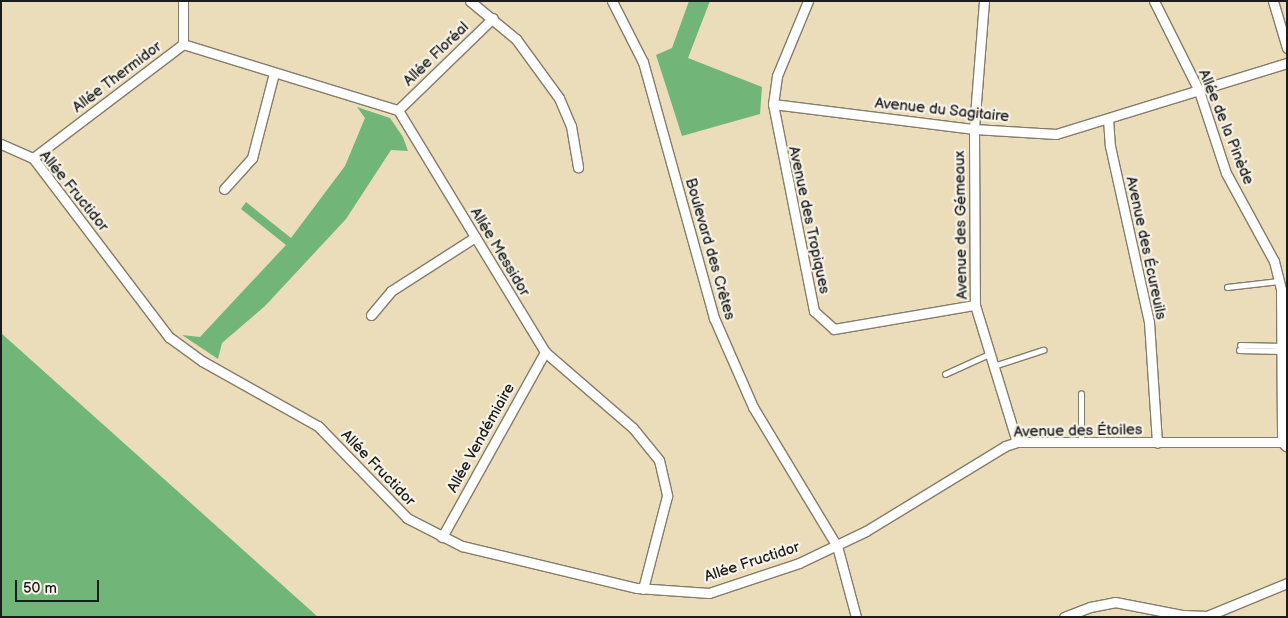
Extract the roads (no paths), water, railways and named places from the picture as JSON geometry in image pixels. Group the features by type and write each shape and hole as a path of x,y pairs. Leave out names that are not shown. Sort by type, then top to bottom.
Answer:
{"street":[{"name":"Allée Thermidor","path":"33,158 182,44 183,1"},
{"path":"470,1 493,18 516,39 559,98 571,126 578,167"},
{"name":"Boulevard des Crêtes","path":"612,1 643,62 714,318 753,407 837,546 856,617"},
{"name":"Avenue des Tropiques","path":"808,1 777,76 773,104 814,311 834,329 975,305"},
{"name":"Avenue des Gémeaux","path":"984,1 974,129 975,305 1017,442"},
{"name":"Allée de la Pinède","path":"1154,1 1199,91 1226,173 1274,261 1278,281 1285,444"},
{"path":"1273,1 1287,48"},
{"name":"Allée Floréal","path":"398,110 493,18"},
{"path":"182,44 398,110"},
{"name":"Avenue du Sagitaire","path":"773,104 974,129 1056,134 1287,63"},
{"path":"224,189 252,158 274,73"},
{"name":"Allée Messidor","path":"398,110 545,352 632,428 659,460 667,496 643,589"},
{"name":"Avenue des Écureuils","path":"1108,119 1149,322 1157,443"},
{"name":"Allée Fructidor","path":"1,144 33,158 169,337 202,361 318,426 407,518 442,537 462,546 643,589 709,592 799,563 837,546"},
{"path":"371,314 390,290 475,237"},
{"name":"Allée Vendémiaire","path":"442,537 545,352"},
{"name":"Avenue des Étoiles","path":"837,546 1005,446 1017,442 1285,444"},
{"path":"1064,617 1090,607 1116,602 1182,615 1207,616 1287,583"}],"lane":[{"path":"1226,287 1278,281"},
{"path":"1240,348 1281,349"},
{"path":"994,366 1043,350"},
{"path":"945,374 990,354"},
{"path":"1081,394 1081,443"}]}
